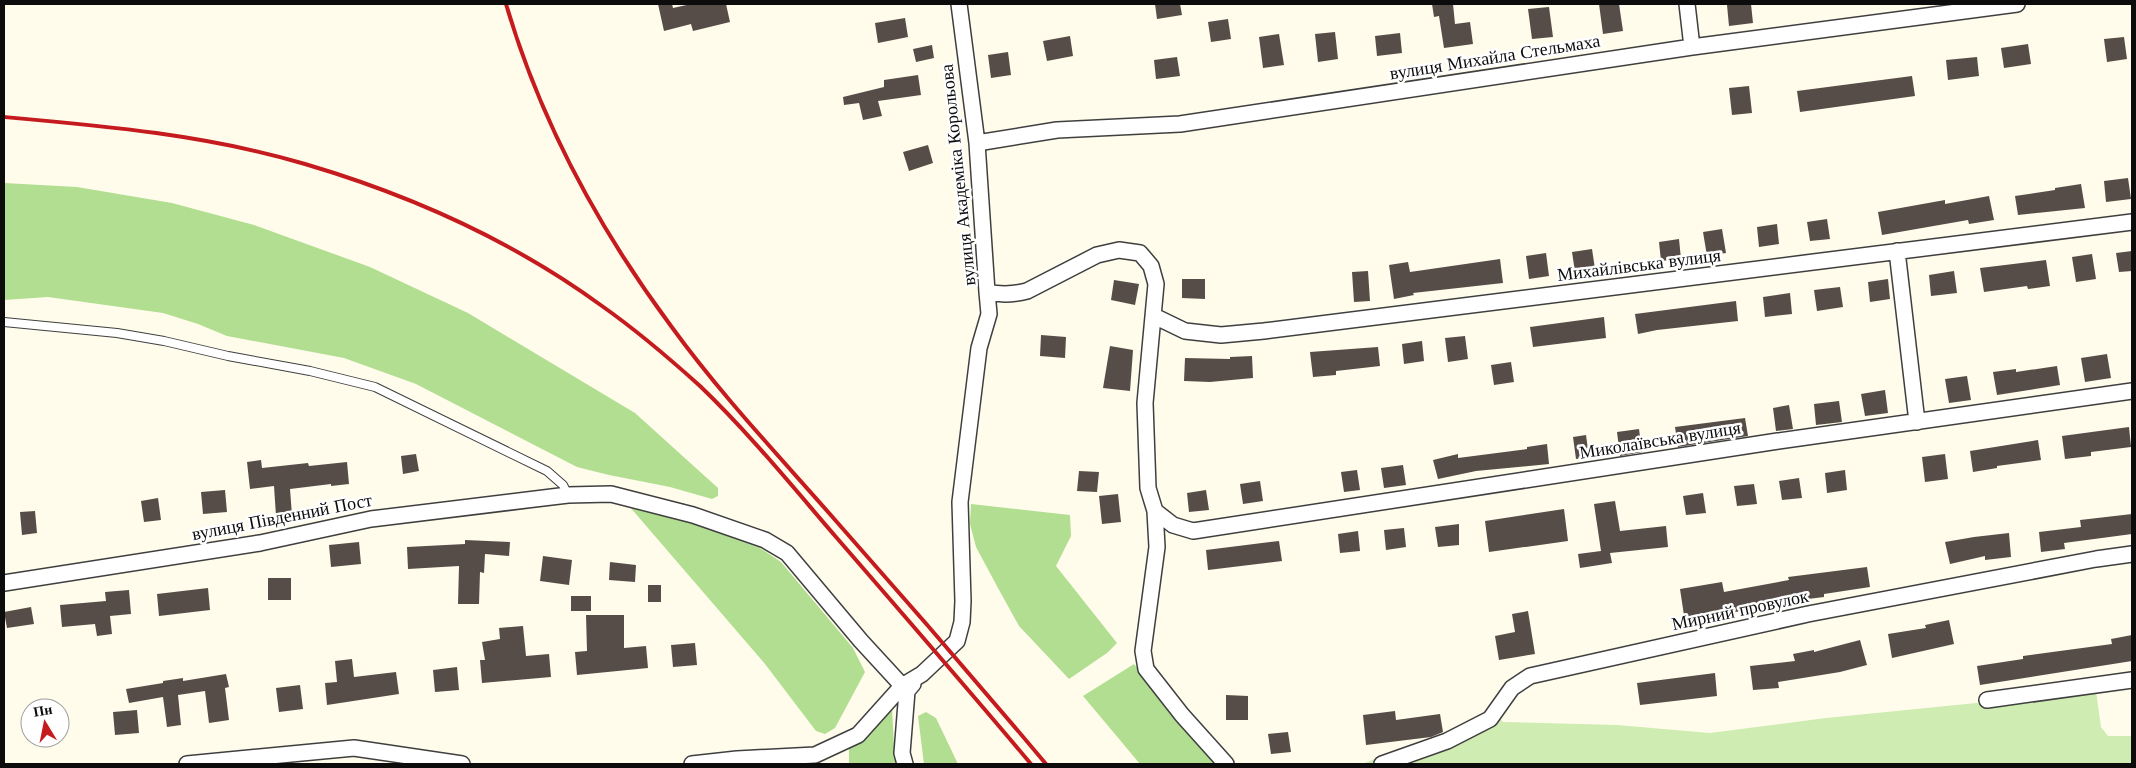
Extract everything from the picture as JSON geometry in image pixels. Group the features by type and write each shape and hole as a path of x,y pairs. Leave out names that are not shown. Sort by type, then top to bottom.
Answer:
{"street":[{"name":"вулиця Академіка Корольова","path":"959,4 977,143 987,292 999,295 1026,291 1097,255 1119,250 1140,253 1151,266 1156,284 1145,403 1148,488 1155,511 1157,547 1143,651 1146,669 1182,715 1226,764"},
{"path":"1687,4 1692,47"},
{"name":"вулиця Михайла Стельмаха","path":"977,143 1056,130 1180,124 1692,47 2017,4"},
{"name":"Михайлівська вулиця","path":"1154,316 1185,331 1221,335 1264,332 2132,222"},
{"path":"1897,251 1917,422"},
{"path":"692,764 737,759 815,755 858,735 904,688 957,641 962,622 960,502 979,348 989,314 987,292"},
{"name":"Миколаївська вулиця","path":"1155,511 1173,526 1194,531 1778,441 2132,392"},
{"name":"вулиця Південний Пост","path":"4,583 260,543 371,519 568,495 611,494 693,515 765,540 787,553 860,641 904,688"},
{"name":"Мирний провулок","path":"1382,764 1447,741 1490,720 1512,688 1530,676 1808,614 2096,559 2132,554"},
{"path":"1987,700 2132,680"},
{"path":"904,688 902,753 905,764"},
{"path":"187,764 354,748 462,764"}],"lane":[{"path":"4,322 116,333 164,340 228,356 310,371 375,387 547,471 563,486 568,495"}],"green space":[{"path":"4,183 77,187 172,203 254,225 370,267 468,313 635,413 718,488 718,496 712,499 670,487 577,467 416,384 344,358 227,336 163,313 48,297 4,300"},
{"path":"971,504 1070,515 1071,536 1056,566 1117,643 1107,653 1069,679 1019,626 976,547 970,524"},
{"path":"629,506 693,524 760,548 781,562 853,648 865,672 835,728 825,734 816,731 765,664"},
{"path":"1134,664 1221,764 1140,764 1083,696"},
{"path":"2096,691 2101,727 2108,736 2132,736 2132,764 1362,764 1403,748 1444,742 1498,717 1503,722 1617,725 1710,733 1826,718"},
{"path":"892,708 895,764 849,764 849,746"},
{"path":"926,712 936,718 958,764 924,764 918,716"}],"building":[{"path":"658,4 672,4 673,8 691,4 726,4 730,22 693,31 691,24 664,31"},
{"path":"1155,4 1180,4 1182,15 1157,19"},
{"path":"1432,4 1453,4 1455,24 1470,22 1473,44 1444,48 1439,16 1434,17"},
{"path":"1599,4 1619,4 1623,31 1603,34"},
{"path":"1751,4 1753,23 1729,26 1727,5"},
{"path":"1549,7 1553,37 1532,39 1528,9"},
{"path":"905,18 908,37 878,43 875,23"},
{"path":"1228,19 1231,39 1211,42 1208,22"},
{"path":"1335,32 1338,59 1318,62 1315,34"},
{"path":"1400,33 1402,53 1377,56 1375,36"},
{"path":"1279,34 1284,65 1263,68 1259,37"},
{"path":"1070,36 1073,56 1047,61 1043,41"},
{"path":"2124,37 2127,59 2107,62 2104,39"},
{"path":"2028,44 2031,64 2004,68 2001,48"},
{"path":"932,45 934,58 916,62 913,49"},
{"path":"1008,52 1011,75 991,78 988,55"},
{"path":"1177,57 1180,76 1156,79 1154,60"},
{"path":"1977,57 1979,76 1948,80 1946,60"},
{"path":"918,75 921,95 878,101 882,116 863,120 859,103 844,105 843,97 884,87 884,80"},
{"path":"1912,76 1915,96 1800,112 1797,91"},
{"path":"1749,86 1752,113 1732,115 1729,88"},
{"path":"928,145 933,163 909,171 903,152"},
{"path":"2128,178 2131,199 2106,202 2104,181"},
{"path":"2081,184 2085,208 2018,215 2015,196"},
{"path":"1989,196 1994,220 1969,224 1968,220 1882,235 1878,212 1945,200 1945,204"},
{"path":"1827,219 1830,239 1810,241 1807,222"},
{"path":"1777,224 1779,244 1759,247 1757,227"},
{"path":"1722,229 1726,253 1707,256 1703,232"},
{"path":"1679,239 1681,259 1661,261 1659,242"},
{"path":"1592,249 1595,269 1575,272 1572,252"},
{"path":"2132,251 2132,271 2119,272 2116,253"},
{"path":"1546,253 1549,276 1529,279 1526,256"},
{"path":"2092,254 2096,279 2076,282 2072,257"},
{"path":"1500,259 1503,283 1413,293 1414,295 1394,299 1389,265 1408,262 1410,272"},
{"path":"2046,260 2050,286 2028,289 2027,286 1984,292 1980,268"},
{"path":"1368,271 1370,301 1354,302 1352,272"},
{"path":"1954,271 1957,293 1931,296 1929,275"},
{"path":"1182,279 1205,279 1205,299 1182,298"},
{"path":"1888,279 1890,299 1870,302 1868,282"},
{"path":"1114,280 1139,284 1135,305 1111,300"},
{"path":"1840,287 1843,307 1817,311 1814,290"},
{"path":"1790,293 1792,314 1765,317 1763,297"},
{"path":"1736,301 1738,321 1657,330 1638,334 1635,314"},
{"path":"1604,317 1606,338 1533,347 1530,327"},
{"path":"1041,335 1066,337 1065,358 1040,356"},
{"path":"1465,336 1468,359 1448,362 1445,338"},
{"path":"1422,341 1424,361 1404,364 1402,344"},
{"path":"1110,346 1133,350 1130,391 1103,388"},
{"path":"1378,347 1380,366 1336,371 1336,375 1313,377 1310,352"},
{"path":"2107,354 2111,378 2085,382 2081,358"},
{"path":"1252,356 1253,378 1210,382 1184,381 1185,358 1230,359 1230,357"},
{"path":"1511,362 1514,382 1494,385 1491,365"},
{"path":"2057,366 2060,385 1997,395 1993,372 2016,369 2016,372"},
{"path":"1967,376 1971,400 1949,403 1945,379"},
{"path":"1885,390 1888,413 1865,416 1861,394"},
{"path":"1839,401 1842,422 1816,425 1814,404"},
{"path":"1789,405 1793,429 1776,431 1773,408"},
{"path":"1745,418 1748,436 1678,447 1675,427"},
{"path":"2129,427 2131,447 2091,452 2091,456 2065,459 2062,436"},
{"path":"1639,429 1642,452 1620,456 1617,432"},
{"path":"1586,435 1589,457 1576,459 1573,437"},
{"path":"2038,440 2041,460 1997,466 1997,468 1973,472 1970,451"},
{"path":"1547,444 1549,464 1476,471 1438,479 1433,460 1458,454 1458,458 1527,449 1527,447"},
{"path":"416,454 419,471 403,474 401,456"},
{"path":"1945,454 1948,479 1925,482 1922,457"},
{"path":"261,460 262,468 308,463 309,466 347,462 349,484 331,486 331,484 290,489 292,515 276,516 274,486 250,489 247,462"},
{"path":"1403,465 1406,485 1384,488 1381,468"},
{"path":"1357,470 1360,490 1344,492 1341,472"},
{"path":"1845,470 1847,490 1827,493 1825,473"},
{"path":"1079,471 1099,472 1097,492 1077,491"},
{"path":"1799,478 1802,498 1782,500 1779,481"},
{"path":"1260,481 1263,501 1243,504 1240,484"},
{"path":"1754,484 1757,504 1737,506 1734,486"},
{"path":"225,490 227,512 203,514 201,492"},
{"path":"1206,490 1209,510 1189,512 1187,493"},
{"path":"1703,493 1706,513 1686,515 1683,496"},
{"path":"1118,494 1121,522 1102,524 1099,496"},
{"path":"158,498 161,520 144,522 141,501"},
{"path":"1615,501 1620,531 1666,526 1668,547 1610,553 1612,563 1580,568 1578,554 1601,551 1594,504"},
{"path":"1564,509 1568,541 1489,552 1485,521"},
{"path":"35,511 37,533 22,535 20,512"},
{"path":"2132,514 2132,534 2064,543 2065,549 2041,552 2039,532 2081,527 2080,520"},
{"path":"1459,524 1459,545 1438,547 1435,527"},
{"path":"1404,528 1406,547 1386,550 1384,530"},
{"path":"1358,531 1360,551 1340,553 1338,534"},
{"path":"2009,533 2011,557 1985,560 1985,556 1950,564 1945,542"},
{"path":"465,540 510,542 509,556 485,554 484,573 480,572 479,604 458,604 459,566 408,569 407,547 465,544"},
{"path":"1279,541 1282,561 1208,570 1206,550"},
{"path":"359,542 361,564 331,567 329,545"},
{"path":"543,556 572,560 569,585 540,581"},
{"path":"610,562 636,565 635,582 609,580"},
{"path":"1867,567 1870,587 1824,594 1824,597 1792,601 1685,622 1680,589 1722,582 1724,592 1789,580 1788,577"},
{"path":"268,578 291,578 291,600 268,600"},
{"path":"648,585 661,585 661,602 648,602"},
{"path":"208,588 210,610 159,616 157,594"},
{"path":"129,590 131,614 110,616 112,634 97,636 95,624 62,627 60,605 106,601 105,592"},
{"path":"571,596 591,596 591,611 571,611"},
{"path":"31,607 34,624 7,628 4,612"},
{"path":"1528,611 1535,654 1499,660 1495,636 1515,632 1512,614"},
{"path":"586,615 624,615 624,648 646,646 648,668 577,675 575,652 587,651"},
{"path":"1949,620 1954,644 1892,658 1888,634 1926,628 1925,625"},
{"path":"523,626 526,656 549,654 551,677 482,683 480,660 485,660 482,642 500,639 499,628"},
{"path":"2132,635 2132,661 1980,685 1977,666 2023,659 2023,656 2112,644 2111,639"},
{"path":"1860,640 1867,665 1840,672 1778,682 1779,688 1753,690 1750,666 1795,661 1793,654 1814,650 1814,652"},
{"path":"695,643 697,665 673,667 671,645"},
{"path":"352,659 354,677 396,672 399,694 327,705 325,683 337,682 335,661"},
{"path":"457,667 459,690 435,692 433,670"},
{"path":"1715,673 1717,696 1640,705 1637,683"},
{"path":"226,674 229,687 225,688 229,720 209,723 205,691 178,695 181,725 167,727 163,697 129,703 126,689 183,678 183,681"},
{"path":"300,685 303,709 279,712 276,688"},
{"path":"1226,695 1248,696 1248,720 1226,720"},
{"path":"137,710 139,733 115,735 113,712"},
{"path":"1395,711 1396,720 1440,714 1443,732 1431,737 1366,745 1363,715"},
{"path":"1288,732 1291,752 1271,754 1268,734"}],"railway":[{"path":"506,4 536,90 574,172 620,251 671,326 730,401 915,611 1046,764"},
{"path":"4,117 156,133 231,146 305,164 344,176 422,205 497,241 568,283 640,334 700,386 736,422 1031,764"}]}
